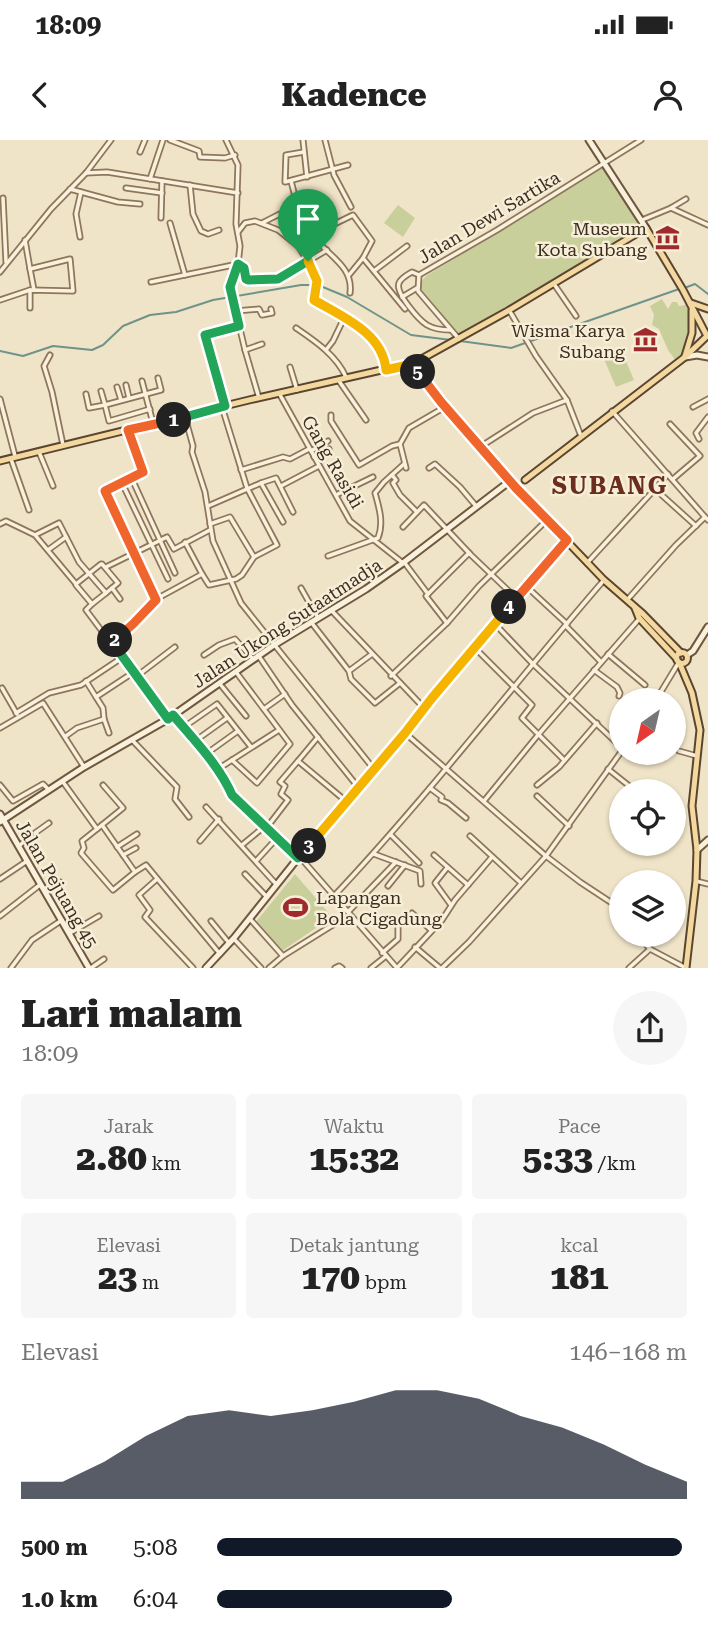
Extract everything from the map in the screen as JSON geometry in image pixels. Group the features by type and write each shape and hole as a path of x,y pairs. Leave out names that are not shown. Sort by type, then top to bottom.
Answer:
{"main road":[{"path":"510,481 525,480 708,336 642,220 589,140"},
{"path":"0,461 279,393 408,365 459,339 646,228"},
{"path":"692,305 708,309"},
{"path":"684,357 692,333 692,305"},
{"path":"684,357 708,357"},
{"path":"416,362 420,367 418,372"},
{"path":"408,365 411,373 418,372"},
{"path":"418,372 445,407 521,493 682,658 700,730 692,806 702,846 686,968"},
{"path":"521,493 525,480"},
{"name":"Jalan Ukong Sutaatmadja","path":"1,818 171,717 255,657 404,562 510,481"},
{"path":"206,968 232,941 299,857 567,540"},
{"path":"682,658 693,651 708,627"},
{"name":"Jalan Pejuang 45","path":"1,818 90,968"}],"street":[{"path":"0,272 25,240 86,173 111,140"},
{"path":"140,152 145,140"},
{"path":"150,179 163,140"},
{"path":"170,140 199,151 200,157 225,158 235,155"},
{"path":"226,140 238,165 236,224 240,246 238,264 230,287 259,398"},
{"path":"303,140 307,177"},
{"path":"325,140 339,187 351,207"},
{"name":"Jalan Dewi Sartika","path":"459,339 417,288 419,275 641,140"},
{"path":"304,152 285,156 285,182 348,165"},
{"path":"86,173 107,172 238,193"},
{"path":"161,218 162,180"},
{"path":"291,181 297,204"},
{"path":"190,185 193,214 201,231 208,234 219,230"},
{"path":"126,188 162,193"},
{"path":"70,189 118,202 140,204"},
{"path":"80,237 76,214 81,192"},
{"path":"3,198 6,264"},
{"path":"642,220 686,199"},
{"path":"264,222 307,201 324,229 353,215 372,241 349,276"},
{"path":"671,208 708,225"},
{"path":"238,231 247,222 264,222 298,246 317,281 314,300 374,340 384,356 386,370"},
{"path":"170,223 185,276"},
{"path":"25,240 32,290 30,308"},
{"path":"322,246 349,276 350,293"},
{"path":"374,271 407,246"},
{"path":"151,282 238,264 244,268 248,280 278,279 327,250"},
{"path":"0,300 32,290 73,291 71,260 68,258 30,270"},
{"path":"363,258 405,309"},
{"path":"419,275 412,272 400,280 398,289 402,297 429,326 450,331"},
{"path":"553,282 576,316"},
{"path":"402,297 417,288"},
{"path":"236,311 259,309 262,315 272,313 271,309"},
{"path":"509,310 567,400 581,436"},
{"path":"326,350 344,318"},
{"path":"185,542 209,585 230,581 242,575 254,558 277,545 247,488 205,335 239,326"},
{"path":"296,328 326,350 341,365 347,379"},
{"path":"245,351 262,344"},
{"path":"50,355 44,366 64,447"},
{"path":"290,368 298,390"},
{"path":"86,394 89,408 104,405 161,390 158,377"},
{"path":"142,381 154,425"},
{"path":"339,381 366,420"},
{"path":"126,385 129,398"},
{"path":"117,387 121,400"},
{"path":"101,391 109,421 150,409"},
{"name":"Gang Rasidi","path":"279,393 350,520 404,562 447,623"},
{"path":"0,399 13,459 29,510"},
{"path":"693,407 708,399"},
{"path":"480,447 533,413 567,400"},
{"path":"331,415 331,421 359,465 400,444 410,428 445,407"},
{"path":"612,411 707,519 676,545 627,601"},
{"path":"699,439 695,433 708,417"},
{"path":"185,418 208,506 210,527 241,603 374,769"},
{"path":"670,424 700,456 673,479"},
{"path":"128,430 143,472 106,489 105,492 156,600"},
{"path":"241,470 284,457 290,459 328,441"},
{"path":"328,556 376,540 381,530 380,510 375,494 391,475 405,466 400,444"},
{"path":"314,457 329,449"},
{"path":"39,452 53,486"},
{"path":"429,468 435,464 460,486 477,506"},
{"path":"281,486 320,466"},
{"path":"587,562 668,474"},
{"path":"391,475 396,480 393,483 400,495 417,512"},
{"path":"336,495 373,477"},
{"path":"208,506 275,478 293,512"},
{"path":"132,479 175,573"},
{"path":"122,483 168,579"},
{"path":"261,483 283,522"},
{"path":"655,489 696,526"},
{"path":"403,527 424,505 516,598"},
{"path":"106,567 167,537 174,549 230,517 254,558"},
{"path":"391,676 447,623 491,574 548,519"},
{"path":"0,524 6,521 36,535 92,604"},
{"path":"36,535 58,523 76,557 106,593"},
{"path":"47,550 66,537"},
{"path":"428,594 469,553"},
{"path":"76,584 102,564 118,581 86,610 135,674 218,769 232,795 299,857 397,968 492,857"},
{"path":"112,642 156,600 202,574"},
{"path":"334,896 447,769 532,663 604,580"},
{"path":"526,586 601,662"},
{"path":"112,588 120,599"},
{"path":"300,588 318,618"},
{"path":"331,611 425,709"},
{"path":"484,801 538,734 641,616"},
{"path":"311,622 349,671 351,679 375,703 400,683"},
{"path":"495,624 609,735"},
{"path":"204,655 235,639 255,657 359,788"},
{"path":"96,697 175,647"},
{"path":"474,648 532,705 522,718 564,760"},
{"path":"349,671 372,654"},
{"path":"608,654 645,685"},
{"path":"0,728 49,693 76,687 123,656"},
{"path":"663,688 682,658"},
{"path":"594,670 618,688"},
{"path":"232,760 257,783 290,744 236,672"},
{"path":"86,681 103,708 109,733"},
{"path":"220,684 246,716"},
{"path":"2,688 17,715"},
{"path":"264,709 285,694"},
{"path":"17,715 43,703 84,767"},
{"path":"184,727 217,704 251,747"},
{"path":"195,741 228,717"},
{"path":"66,736 77,728 104,719"},
{"path":"537,785 559,767 597,723"},
{"path":"218,769 279,730"},
{"path":"206,754 238,731"},
{"path":"405,733 546,856 609,901"},
{"path":"242,845 267,826 288,800 281,794 285,786 280,782 318,737"},
{"path":"131,739 177,788 175,799 189,817"},
{"path":"686,753 697,756"},
{"path":"298,761 346,802"},
{"path":"415,947 441,968 470,942 546,856 611,765"},
{"path":"608,769 620,779"},
{"path":"63,782 97,829"},
{"path":"0,785 13,801 43,784 49,791"},
{"path":"103,785 123,808 82,841 84,848 81,853 112,889 145,865 220,954"},
{"path":"430,788 441,800 466,818"},
{"path":"537,796 569,826"},
{"path":"206,807 278,886"},
{"path":"201,841 219,819"},
{"path":"35,833 49,823"},
{"path":"102,825 135,871"},
{"path":"117,847 136,834"},
{"path":"390,835 419,863"},
{"path":"470,836 521,883"},
{"path":"256,861 278,837"},
{"path":"19,846 28,838"},
{"path":"123,855 136,848"},
{"path":"373,854 422,872 421,884"},
{"path":"434,855 468,885"},
{"path":"0,879 27,860"},
{"path":"348,912 396,862"},
{"path":"388,886 405,865"},
{"path":"390,868 397,875"},
{"path":"447,868 435,883 452,905"},
{"path":"244,874 267,898"},
{"path":"158,879 139,895 150,910 145,917 192,968"},
{"path":"696,881 708,884"},
{"path":"45,892 60,883"},
{"path":"0,916 41,884"},
{"path":"371,968 398,939 398,926 412,913 431,930"},
{"path":"70,933 99,916"},
{"path":"11,968 32,940 62,919"},
{"path":"250,919 283,956"},
{"path":"211,921 261,968"},
{"path":"269,968 283,956 336,923"},
{"path":"628,968 650,949 686,968"},
{"path":"90,968 104,960"},
{"path":"335,968 342,968"}],"green space":[{"path":"601,169 606,169 640,221 637,230 459,334 421,289 421,282 426,276"},
{"path":"398,205 415,218 403,237 384,223"},
{"path":"662,299 668,309 672,302 677,302 679,306 685,305 686,299 688,306 690,332 685,348 676,361 659,329 652,325 654,315 650,306"},
{"path":"622,352 634,380 616,387 604,359"},
{"name":"Lapangan Bola Cigadung","path":"295,874 332,917 282,951 255,923"}],"waterway":[{"path":"687,287 695,284 708,294"},
{"path":"0,351 23,356 53,346 92,350 103,345 123,326 150,315 176,312 213,300 301,285 318,285 347,297 411,335 451,340"},
{"path":"460,341 511,348 679,289"}],"place":[{"name":"Museum Kota Subang","path":"667,238"},
{"name":"Wisma Karya Subang","path":"645,340"},
{"name":"Lapangan Bola Cigadung","path":"296,907"}],"district":[{"name":"SUBANG","path":"610,486"}],"route":[{"path":"308,261 317,281 314,300 371,337 384,356 386,370 408,365 411,373 418,372 516,488 567,540 298,858 230,793 228,784 218,769 173,715 168,719 112,642 156,600 105,491 143,472 128,430 225,406 205,335 239,326 230,287 238,264 243,266 248,280 278,279 308,261"}]}
